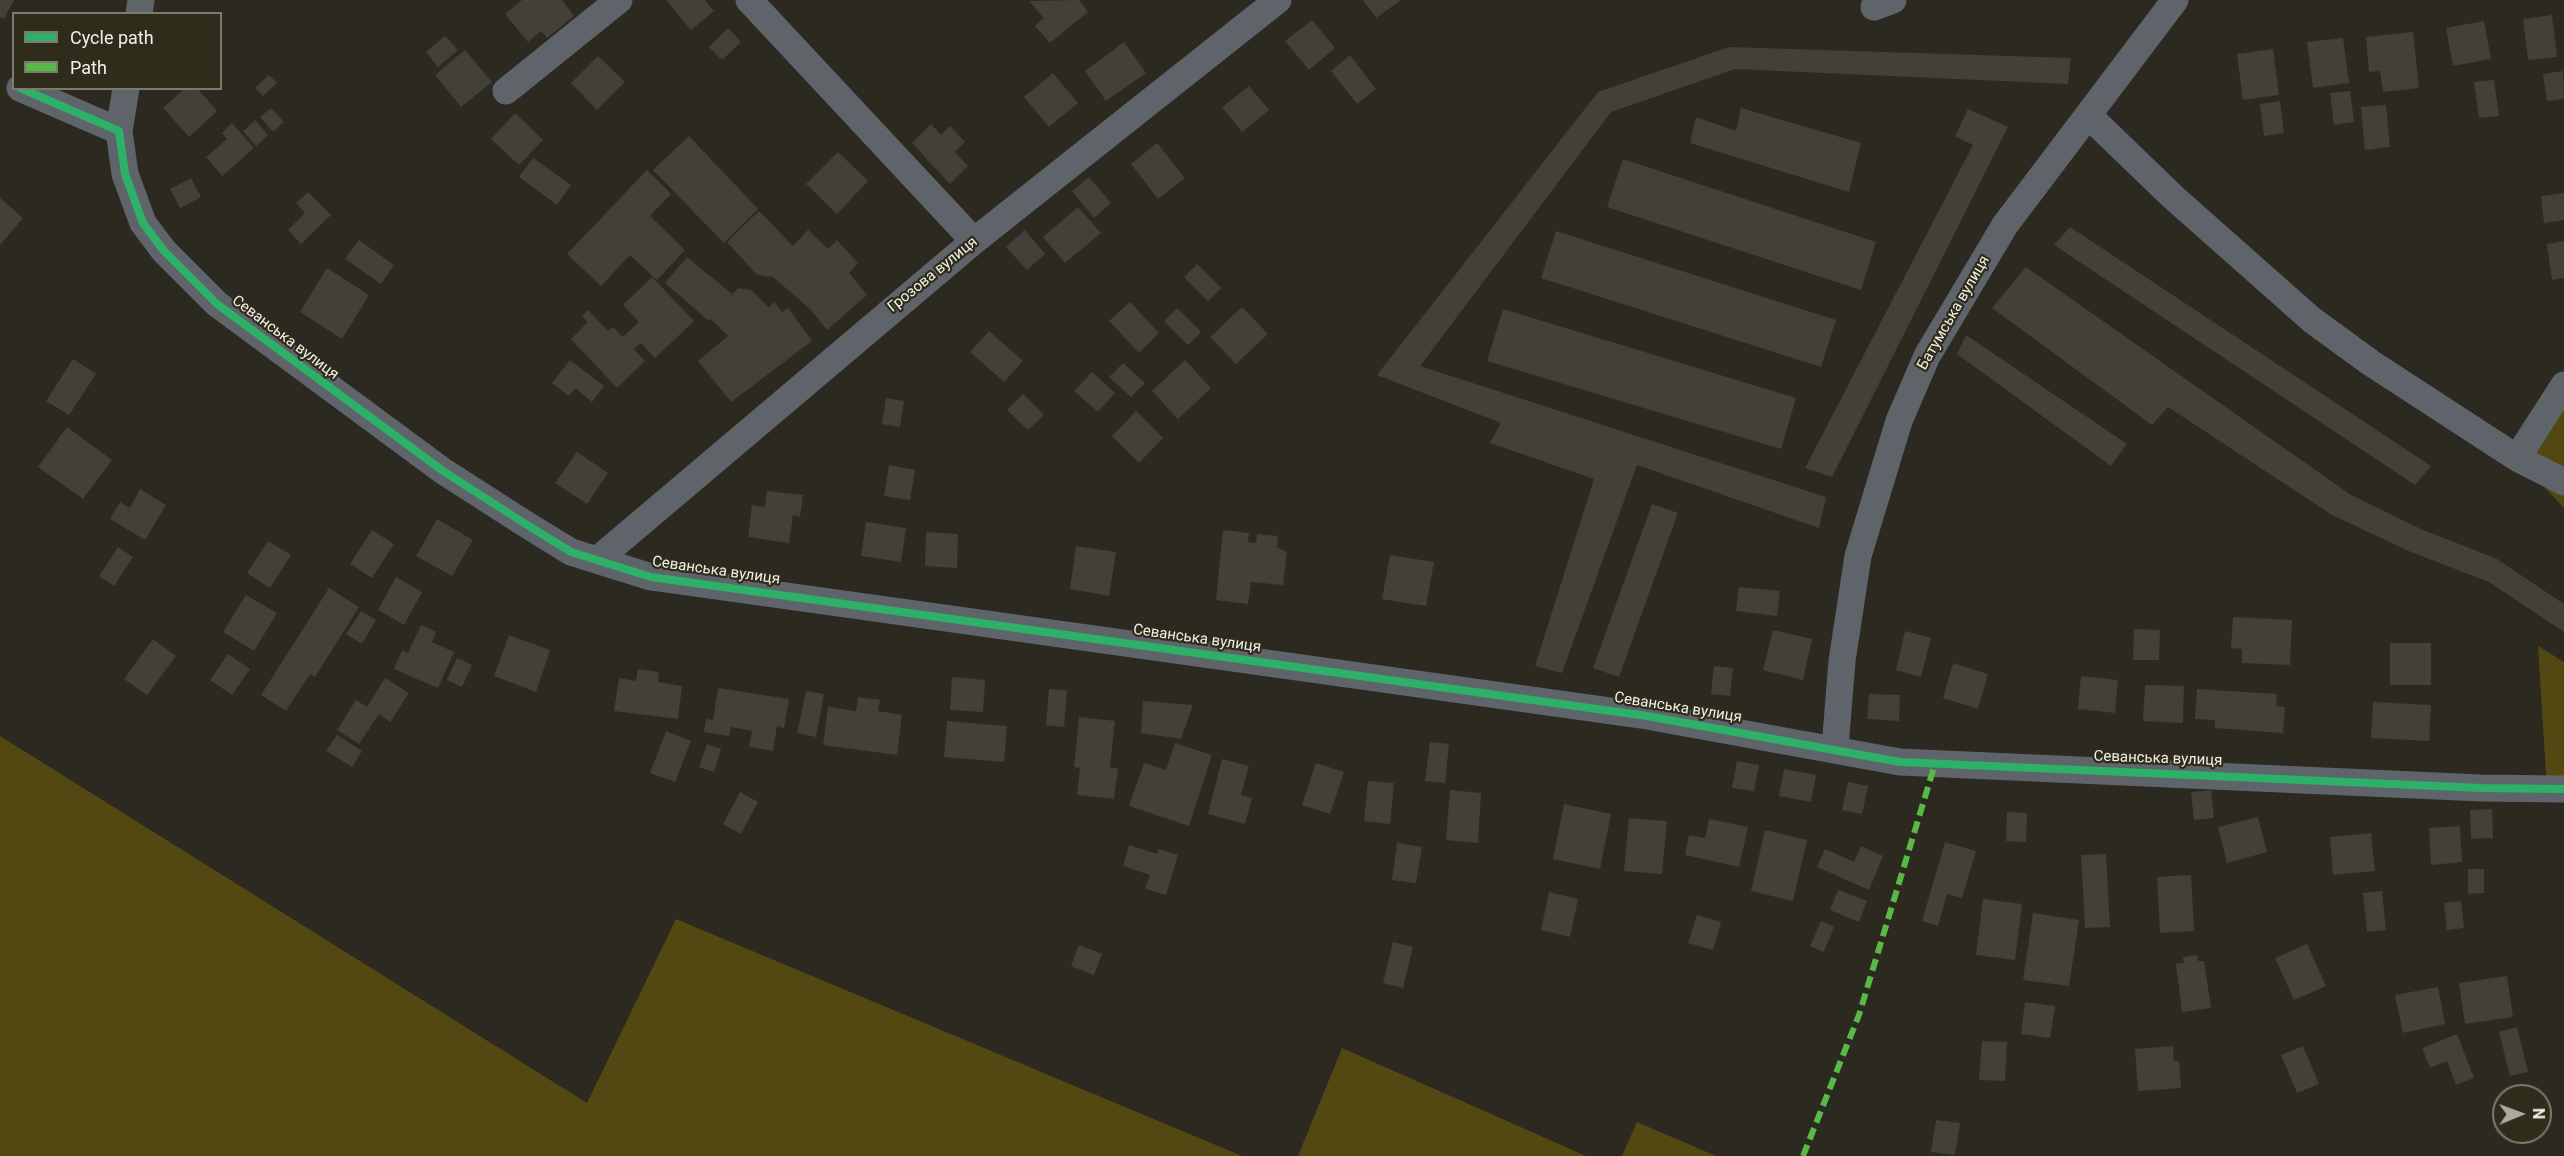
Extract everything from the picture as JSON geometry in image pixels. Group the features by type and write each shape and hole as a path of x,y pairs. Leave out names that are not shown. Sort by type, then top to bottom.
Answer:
{"street":[{"path":"506,91 619,0"},
{"path":"749,0 974,241"},
{"name":"Грозова вулиця","path":"597,560 974,241 1278,0"},
{"name":"Батумська вулиця","path":"1834,748 1842,661 1857,556 1899,421 1927,356 2005,225 2175,0"},
{"path":"25,90 119,130"},
{"name":"Севанська вулиця","path":"126,90 119,130 125,174 143,223 164,251 217,304 443,471 571,552 651,577 1647,716 1834,748 1900,762 2481,788 2564,789"},
{"path":"2088,115 2173,197 2312,320 2371,363 2517,458 2564,482"},
{"path":"2517,458 2564,385"}],"shaded area":[{"path":"2564,385 2564,508 2517,458"},
{"path":"2538,646 2564,662 2564,789 2547,790"},
{"path":"0,736 587,1103 676,919 1242,1156 0,1156"},
{"path":"1342,1048 1586,1156 1298,1156"},
{"path":"1637,1122 1716,1156 1622,1156"}],"building":[{"path":"0,0 14,0 4,19 0,17"},
{"path":"522,0 562,0 574,16 547,38 541,31 528,42 505,14"},
{"path":"666,0 705,0 714,11 691,30"},
{"path":"1079,0 1088,12 1050,43 1035,26 1044,18 1029,1"},
{"path":"1363,0 1401,0 1376,18"},
{"path":"2552,15 2557,57 2528,60 2523,19"},
{"path":"1312,20 1335,48 1309,70 1285,41"},
{"path":"2484,21 2491,59 2453,66 2446,28"},
{"path":"728,28 741,42 722,60 709,47"},
{"path":"2413,32 2419,88 2383,92 2380,71 2369,72 2366,37"},
{"path":"445,36 458,50 438,67 426,52"},
{"path":"2343,38 2349,83 2313,88 2307,42"},
{"path":"1124,42 1146,73 1106,101 1085,71"},
{"path":"1729,47 2071,58 2068,84 1735,69 1611,112 1420,366 1826,497 1819,528 1637,465 1562,673 1535,666 1594,479 1490,443 1501,423 1377,375 1598,92"},
{"path":"2273,49 2279,95 2243,100 2237,54"},
{"path":"465,50 492,82 461,107 435,75"},
{"path":"1350,55 1376,89 1357,104 1331,71"},
{"path":"598,56 625,82 597,110 571,83"},
{"path":"2563,71 2564,99 2547,101 2543,74"},
{"path":"1053,73 1078,103 1049,127 1024,97"},
{"path":"269,75 277,83 263,96 255,88"},
{"path":"2494,80 2499,116 2479,118 2474,82"},
{"path":"1249,86 1269,110 1242,132 1222,107"},
{"path":"183,90 199,90 217,111 189,137 163,108"},
{"path":"2350,91 2354,122 2334,125 2330,93"},
{"path":"2280,101 2284,133 2264,136 2260,104"},
{"path":"2386,105 2390,147 2365,150 2361,107"},
{"path":"271,108 284,122 273,132 260,117"},
{"path":"1741,108 1861,143 1849,192 1690,143 1696,117 1736,131"},
{"path":"1968,109 2008,127 1832,477 1805,468 1973,145 1955,136"},
{"path":"515,113 543,140 519,165 491,139"},
{"path":"255,120 268,135 256,146 243,131"},
{"path":"232,123 254,148 222,176 206,157 227,139 222,133"},
{"path":"931,124 941,135 950,126 965,142 955,152 968,166 950,184 912,143"},
{"path":"689,136 758,209 724,243 653,170"},
{"path":"1157,143 1185,178 1158,199 1131,164"},
{"path":"838,152 868,181 837,214 806,184"},
{"path":"533,158 571,185 557,205 519,177"},
{"path":"1623,159 1876,242 1861,290 1607,207"},
{"path":"647,170 671,194 650,216 685,250 657,280 630,255 601,286 567,254"},
{"path":"1089,177 1111,203 1094,218 1072,191"},
{"path":"191,178 201,197 180,208 170,189"},
{"path":"308,192 331,215 301,244 288,230 305,213 296,203"},
{"path":"2564,193 2564,220 2544,223 2541,196"},
{"path":"0,198 23,218 0,245"},
{"path":"1078,207 1101,233 1065,263 1043,237"},
{"path":"759,211 793,246 808,230 828,249 837,240 858,263 849,273 867,295 827,330 810,309 773,277 757,275 727,242"},
{"path":"2070,227 2431,466 2415,485 2054,245"},
{"path":"1025,230 1045,254 1027,270 1006,247"},
{"path":"1556,231 1836,320 1821,367 1541,278"},
{"path":"359,240 394,265 381,284 345,259"},
{"path":"2564,241 2564,278 2552,280 2547,244"},
{"path":"687,257 732,294 727,301 738,288 751,290 769,308 774,302 782,312 788,308 812,341 731,402 698,361 728,336 711,319 709,321 665,283"},
{"path":"1197,264 1221,288 1208,301 1184,277"},
{"path":"2026,267 2351,495 2421,529 2497,559 2564,604 2564,632 2489,582 2411,552 2332,515 2168,407 2152,425 1992,308"},
{"path":"327,268 369,295 342,339 300,312"},
{"path":"652,277 694,321 655,358 641,343 634,349 645,361 617,388 571,339 588,322 582,316 588,310 608,331 613,327 623,337 639,322 623,305"},
{"path":"1130,302 1159,333 1139,353 1109,321"},
{"path":"1242,307 1268,334 1236,364 1210,337"},
{"path":"1177,308 1201,332 1188,345 1164,321"},
{"path":"1503,309 1796,398 1781,449 1487,361"},
{"path":"989,331 1023,361 1004,382 970,352"},
{"path":"1966,335 2127,444 2111,466 1957,354"},
{"path":"73,359 96,374 69,415 46,401"},
{"path":"570,360 604,386 592,402 575,388 569,396 552,383"},
{"path":"1185,360 1211,388 1178,419 1152,391"},
{"path":"1123,363 1145,383 1131,397 1109,377"},
{"path":"1092,372 1115,393 1098,412 1074,391"},
{"path":"1023,394 1044,415 1028,430 1007,410"},
{"path":"886,398 904,401 900,427 882,424"},
{"path":"1136,411 1163,438 1139,463 1112,436"},
{"path":"67,427 112,460 83,499 38,467"},
{"path":"577,452 608,473 587,504 555,483"},
{"path":"889,465 915,470 910,500 884,496"},
{"path":"140,489 166,505 145,540 110,519 120,502 130,508"},
{"path":"767,491 803,495 800,517 793,515 789,543 748,537 752,505 765,507"},
{"path":"1652,504 1678,513 1619,677 1593,668"},
{"path":"437,519 473,540 452,576 416,556"},
{"path":"866,522 906,528 901,562 861,556"},
{"path":"372,530 394,544 372,578 350,564"},
{"path":"1223,530 1249,533 1248,542 1256,543 1257,534 1278,536 1277,547 1287,552 1283,585 1251,582 1248,604 1216,600"},
{"path":"926,532 958,534 957,568 925,566"},
{"path":"268,541 291,555 270,588 247,573"},
{"path":"1076,546 1116,552 1109,596 1070,589"},
{"path":"118,547 133,557 114,586 99,576"},
{"path":"1390,555 1434,562 1426,606 1382,599"},
{"path":"396,577 422,592 404,625 378,610"},
{"path":"1739,587 1780,591 1777,616 1736,611"},
{"path":"329,588 359,607 315,677 310,674 286,711 261,695"},
{"path":"246,595 277,613 254,651 223,632"},
{"path":"361,611 376,620 362,644 346,634"},
{"path":"2233,617 2292,620 2290,665 2242,663 2242,649 2231,648"},
{"path":"421,625 436,632 432,642 454,652 438,688 394,669 402,650 408,653"},
{"path":"2134,629 2160,630 2159,660 2133,660"},
{"path":"1773,630 1812,639 1803,680 1763,670"},
{"path":"1905,631 1931,638 1921,677 1896,670"},
{"path":"509,635 550,650 536,692 494,676"},
{"path":"153,639 176,656 147,695 124,679"},
{"path":"2390,643 2431,643 2431,685 2390,685"},
{"path":"228,654 250,669 232,695 210,680"},
{"path":"457,658 472,665 462,687 447,680"},
{"path":"1953,663 1988,674 1978,709 1943,698"},
{"path":"1714,666 1733,668 1730,696 1711,694"},
{"path":"638,669 659,672 658,682 682,686 678,719 614,711 619,678 636,681"},
{"path":"2081,676 2118,680 2115,713 2078,709"},
{"path":"952,677 985,680 983,712 950,710"},
{"path":"385,678 409,693 390,722 379,714 359,744 337,730 356,700 367,707"},
{"path":"2145,685 2184,686 2183,723 2143,721"},
{"path":"718,688 789,699 784,728 777,726 773,751 749,747 752,731 731,727 729,736 704,732 706,719 713,720"},
{"path":"1049,689 1067,690 1064,727 1046,725"},
{"path":"2197,689 2277,694 2276,706 2285,707 2283,733 2215,728 2215,720 2195,719"},
{"path":"806,691 824,694 816,737 797,733"},
{"path":"1869,694 1900,695 1899,721 1867,719"},
{"path":"858,697 880,700 878,711 902,715 897,755 823,745 828,707 856,711"},
{"path":"1143,701 1193,705 1181,739 1141,733"},
{"path":"2373,702 2431,705 2429,741 2371,738"},
{"path":"1079,717 1115,721 1110,768 1118,768 1114,799 1077,795 1080,768 1074,767"},
{"path":"947,721 1007,726 1004,762 944,757"},
{"path":"666,731 691,741 675,782 650,773"},
{"path":"337,735 362,751 352,767 326,751"},
{"path":"1430,742 1449,744 1445,783 1425,781"},
{"path":"1175,743 1212,755 1189,826 1129,806 1144,763 1166,770"},
{"path":"707,744 721,749 714,772 699,767"},
{"path":"1222,759 1249,766 1241,795 1252,798 1245,824 1208,814"},
{"path":"1737,761 1759,765 1754,791 1732,788"},
{"path":"1316,763 1344,772 1330,814 1302,805"},
{"path":"1784,769 1816,775 1811,802 1779,796"},
{"path":"1368,781 1394,783 1390,824 1364,821"},
{"path":"1848,782 1868,786 1862,814 1842,810"},
{"path":"1450,790 1481,793 1478,843 1446,840"},
{"path":"2211,790 2214,818 2194,820 2191,792"},
{"path":"740,792 758,802 741,834 723,824"},
{"path":"1564,804 1611,814 1600,869 1553,859"},
{"path":"2492,809 2493,838 2471,839 2470,810"},
{"path":"2007,812 2027,813 2026,842 2006,841"},
{"path":"2258,817 2267,852 2227,863 2218,827"},
{"path":"1629,818 1667,821 1662,874 1624,871"},
{"path":"1709,819 1748,827 1739,867 1685,855 1689,835 1705,838"},
{"path":"2460,826 2462,862 2431,865 2429,828"},
{"path":"1765,830 1807,840 1793,901 1751,891"},
{"path":"2371,833 2375,871 2333,875 2330,837"},
{"path":"1945,842 1976,851 1962,898 1947,894 1938,926 1922,921"},
{"path":"1397,843 1422,847 1416,883 1392,880"},
{"path":"1129,845 1157,854 1158,849 1178,855 1166,895 1145,889 1150,875 1123,866"},
{"path":"1861,846 1883,856 1869,890 1817,867 1825,849 1854,862"},
{"path":"2106,854 2110,927 2085,928 2081,855"},
{"path":"2468,869 2484,869 2484,893 2468,894"},
{"path":"2191,875 2194,931 2160,933 2157,877"},
{"path":"1838,890 1867,901 1859,922 1830,910"},
{"path":"2382,891 2386,930 2367,932 2363,893"},
{"path":"1549,892 1578,899 1570,937 1541,930"},
{"path":"1983,899 2022,904 2015,960 1976,955"},
{"path":"2461,901 2464,928 2447,930 2444,903"},
{"path":"2033,913 2079,920 2069,986 2023,980"},
{"path":"1697,915 1721,922 1713,950 1688,943"},
{"path":"1821,921 1834,927 1824,952 1810,946"},
{"path":"1393,942 1413,947 1403,988 1383,983"},
{"path":"2307,944 2326,986 2294,1000 2275,958"},
{"path":"1079,945 1102,954 1094,975 1071,966"},
{"path":"2197,955 2198,961 2204,961 2211,1008 2182,1012 2176,964 2184,963 2183,957"},
{"path":"2507,976 2513,1017 2465,1024 2459,983"},
{"path":"2438,987 2445,1024 2403,1033 2395,995"},
{"path":"2025,1002 2055,1006 2050,1038 2021,1034"},
{"path":"2517,1027 2528,1072 2510,1076 2499,1032"},
{"path":"2457,1034 2474,1078 2456,1085 2447,1061 2430,1068 2422,1048"},
{"path":"1982,1041 2007,1042 2005,1081 1979,1080"},
{"path":"2173,1046 2174,1061 2179,1061 2181,1088 2138,1091 2135,1049"},
{"path":"2303,1046 2319,1084 2297,1093 2281,1055"},
{"path":"1936,1120 1960,1123 1955,1155 1931,1152"}],"marked path":[{"path":"1803,1156 1859,1015 1935,764"}],"cycle path":[{"path":"25,90 119,131 125,174 143,223 164,251 217,304 443,471 524,523 571,552 651,577 1647,716 1900,762 2481,788 2564,789"}]}
